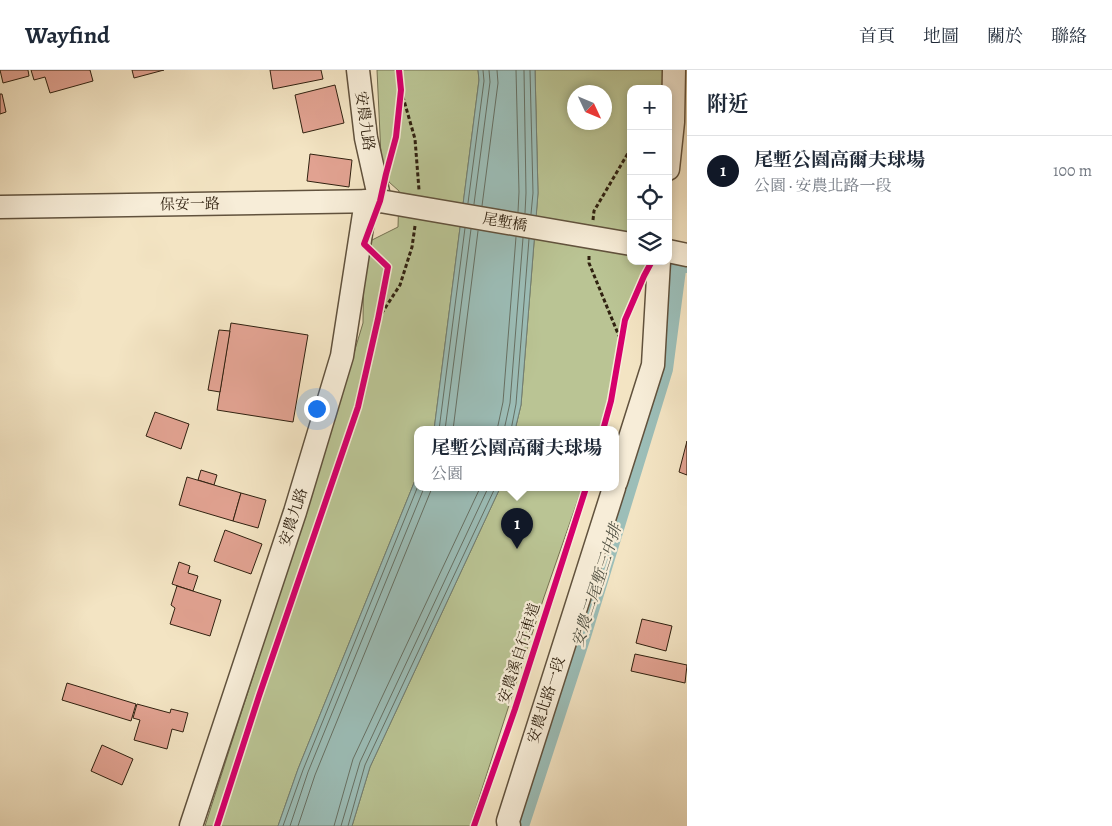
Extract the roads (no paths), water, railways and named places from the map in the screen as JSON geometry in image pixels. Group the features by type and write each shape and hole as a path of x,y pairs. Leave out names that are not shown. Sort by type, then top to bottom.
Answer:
{"street":[{"name":"安農九路","path":"191,826 295,512 342,356 373,201 358,70"},
{"path":"672,131 674,70"},
{"name":"保安一路","path":"0,207 373,201"},
{"name":"尾塹橋","path":"373,201 627,243"},
{"path":"672,252 687,254"},
{"path":"619,473 653,365 659,265"},
{"name":"安農北路一段","path":"509,826 508,821 613,491"}],"water":[{"path":"478,70 535,70 538,193 521,405 516,426 435,426 479,80"},
{"path":"414,483 414,491 499,491 370,767 352,826 278,826 298,769"}],"waterway":[{"name":"安農二尾塹三中排","path":"520,826 582,636 664,369 678,262 687,264"}],"place":[{"name":"尾塹公園高爾夫球場","path":"517,549"}]}
